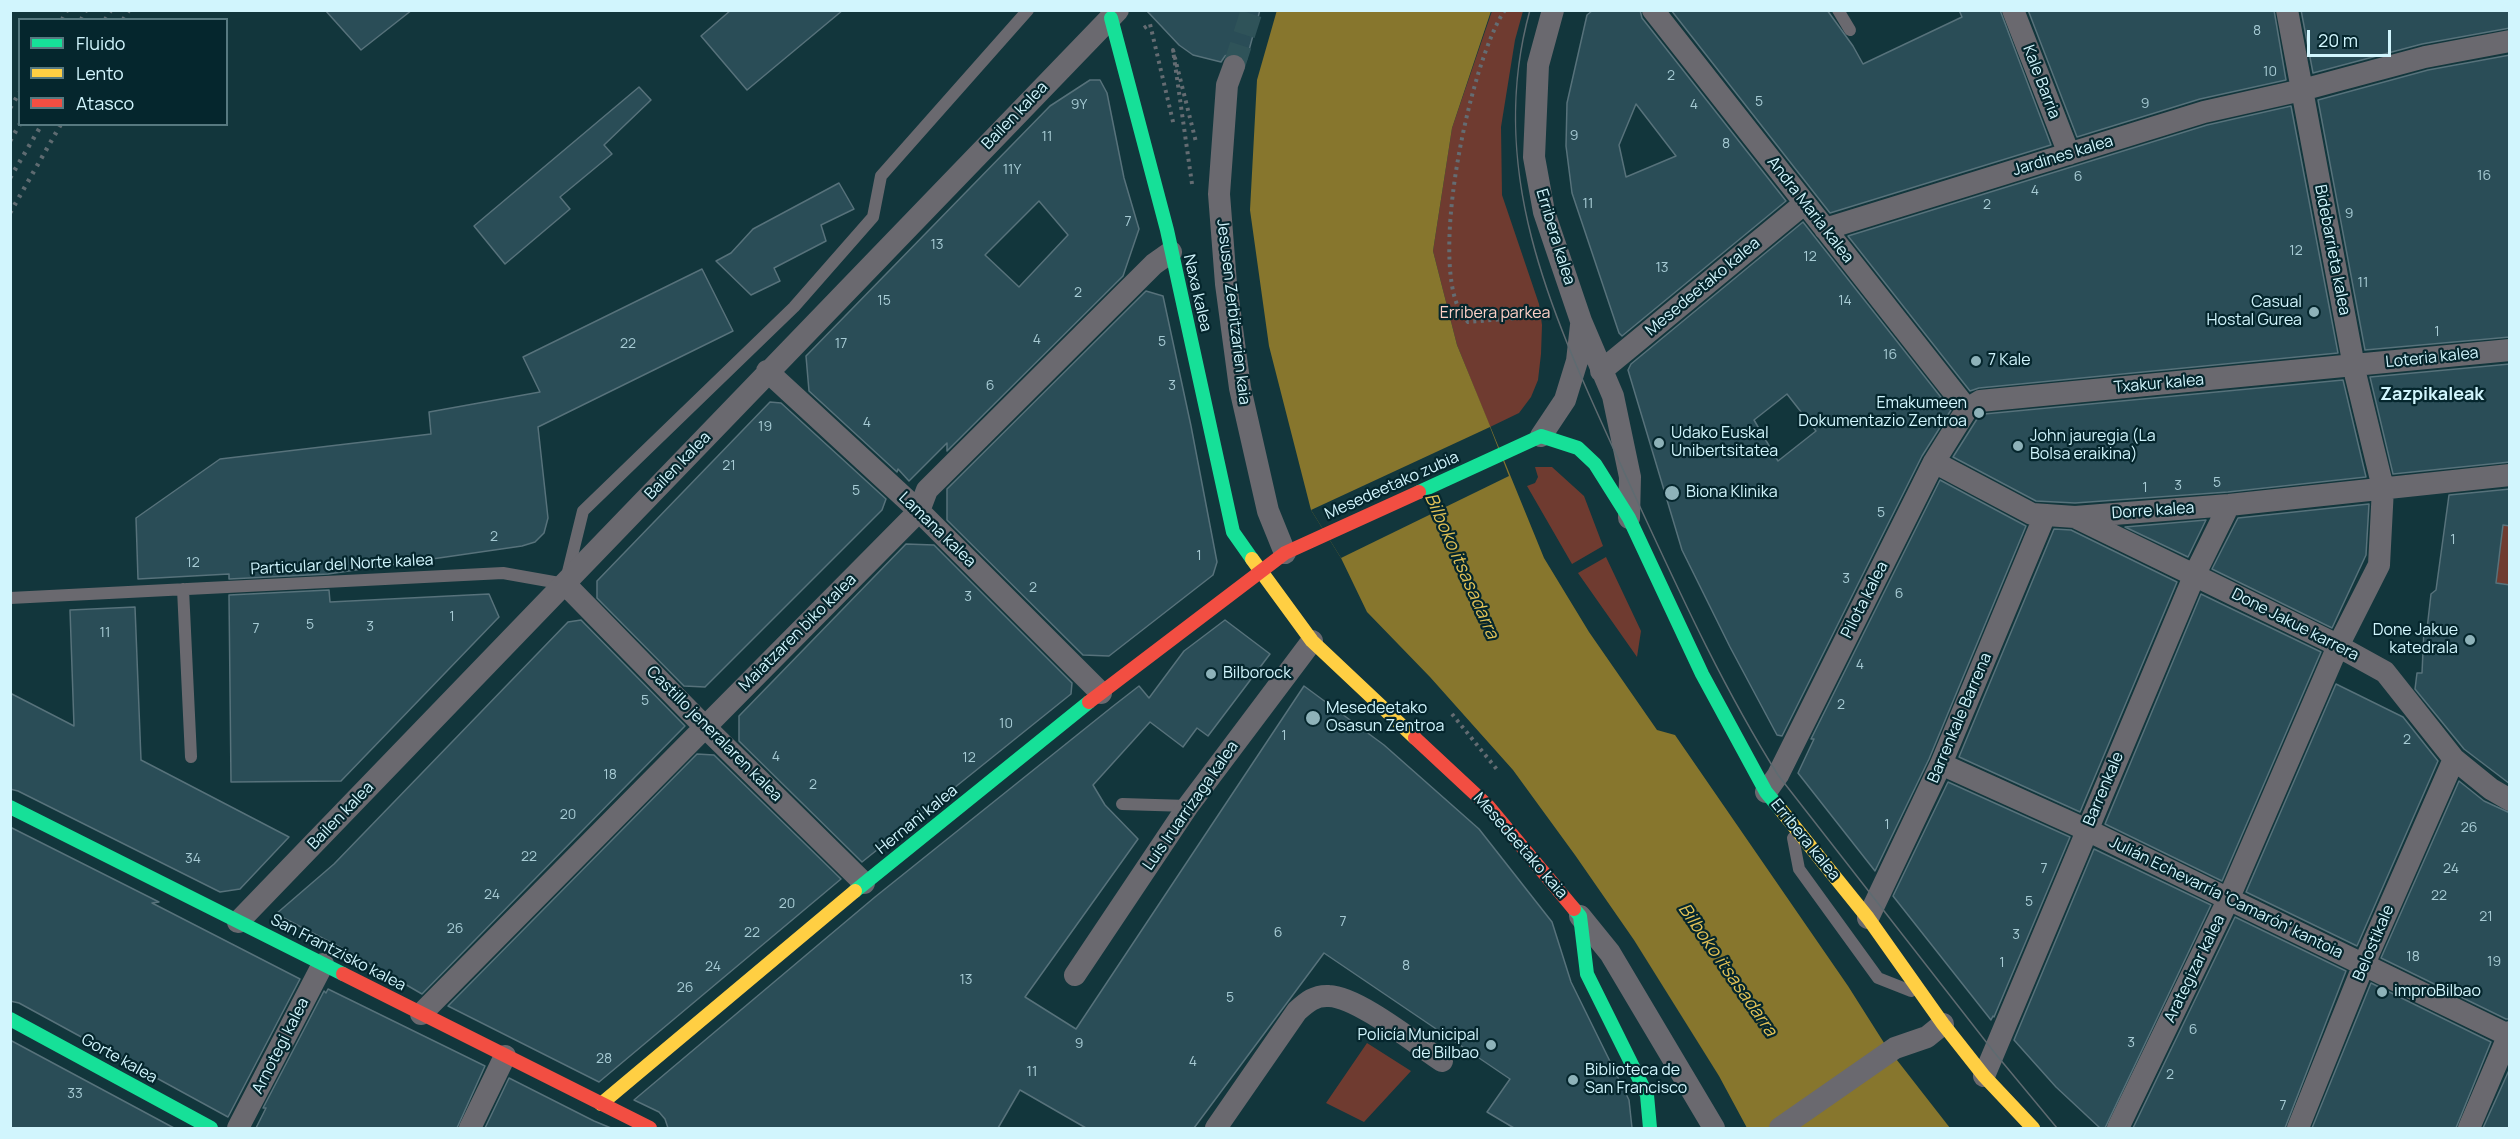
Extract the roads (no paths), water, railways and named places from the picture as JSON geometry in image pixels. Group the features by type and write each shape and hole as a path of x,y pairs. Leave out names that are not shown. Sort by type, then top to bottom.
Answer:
{"street":[{"name":"Erribera kalea","path":"1553,10 1538,65 1534,157 1544,212 1581,321 1613,396 1630,477 1629,518"},
{"name":"Andra Maria kalea","path":"1653,10 1967,409"},
{"name":"Kale Barria","path":"2013,10 2069,154"},
{"name":"Bidebarrieta kalea","path":"2287,10 2354,366 2383,488 2379,565 2338,646"},
{"name":"Bailen kalea","path":"238,922 1115,14"},
{"name":"Naxa kalea","path":"1115,14 1233,532 1260,570"},
{"name":"Jardines kalea","path":"1825,229 2204,112 2302,90 2425,57 2510,41"},
{"name":"Jesusen Zerbitzarien kaia","path":"1234,66 1227,85 1219,194 1226,284 1240,388 1268,512 1285,553"},
{"name":"Mesedeetako kalea","path":"1601,371 1805,203"},
{"name":"Maiatzaren biko kalea","path":"421,1014 919,511 927,490 1154,264 1171,252"},
{"name":"Erribera kalea","path":"1581,321 1577,361 1565,400 1541,436 1578,448 1595,464 1629,518 1702,674 1766,792 1868,918 1920,994 1984,1076 2032,1128"},
{"name":"Loteria kalea","path":"2354,366 2510,350"},
{"name":"Txakur kalea","path":"1967,409 1980,401 2354,366"},
{"name":"Lamana kalea","path":"768,371 919,511 1101,693"},
{"name":"Pilota kalea","path":"1766,792 1780,769 1934,462 1967,409"},
{"name":"Mesedeetako zubia","path":"1260,570 1285,553 1308,542 1541,436"},
{"name":"Dorre kalea","path":"1934,462 2032,514 2075,517 2229,505 2510,475"},
{"name":"Barrenkale","path":"1984,1076 2195,574 2229,505"},
{"name":"Barrenkale Barrena","path":"1868,918 1941,764 2045,515"},
{"name":"Done Jakue karrera","path":"2075,517 2195,574 2385,672 2454,759 2510,800"},
{"name":"Mesedeetako kaia","path":"1260,570 1312,641 1488,806 1580,916 1610,953 1714,1128"},
{"name":"Hernani kalea","path":"601,1104 864,884 1101,693 1260,570"},
{"name":"Castillo jeneralaren kalea","path":"565,584 864,884"},
{"name":"Luis Iruarrizaga kalea","path":"1075,975 1188,806 1312,641"},
{"name":"Arategizar kalea","path":"2118,1128 2228,900 2338,646"},
{"name":"Belostikale","path":"2298,1128 2364,964 2454,759"},
{"name":"Julián Echevarría 'Camarón' kantoia","path":"1941,764 2087,830 2509,1035"},
{"name":"San Frantzisko kalea","path":"10,807 650,1128"},
{"path":"1580,916 1587,974 1647,1095 1650,1128"},
{"name":"Arnotegi kalea","path":"238,1128 323,964"},
{"path":"1216,1128 1297,1011 1310,999 1328,996 1350,1000 1442,1061"},
{"name":"Gorte kalea","path":"10,1019 211,1128"},
{"path":"1780,1128 1895,1048 1927,1037 1943,1024"},
{"path":"2469,1128 2509,1035"},
{"path":"470,1128 506,1056"}],"lane":[{"path":"565,584 583,512 794,307 873,217 881,176 1028,10"},
{"path":"1838,10 1850,30"},
{"name":"Particular del Norte kalea","path":"10,598 503,573 565,584"},
{"path":"183,589 190,756"},
{"path":"1122,804 1188,806"},
{"path":"1790,823 1798,869 1878,978 1920,994"}],"water":[{"name":"Bilboko itsasadarra","path":"1277,10 1491,11 1452,128 1433,251 1457,345 1544,558 1589,632 1657,730 1675,735 1848,986 1886,1046 1950,1128 1747,1128 1719,1076 1634,940 1513,770 1430,677 1367,612 1341,558 1311,510 1269,346 1250,210 1257,80"}],"tunnel":[{"path":"1234,66 1252,10"}],"tram line":[{"path":"1530,10 1518,75 1516,138 1523,200 1538,260 1558,320 1582,379 1668,567 1720,673 1778,775 1994,1052 2057,1128"}],"railway":[{"path":"63,18 67,10"},
{"path":"82,18 86,10"},
{"path":"106,18 111,10"},
{"path":"124,18 129,10"},
{"path":"10,108 18,95"},
{"path":"10,141 19,126"},
{"path":"10,178 41,126"},
{"path":"10,213 60,126"}],"place":[{"name":"Casual Hostal Gurea","path":"2314,312"},
{"name":"7 Kale","path":"1976,361"},
{"name":"Emakumeen Dokumentazio Zentroa","path":"1979,413"},
{"name":"Udako Euskal Unibertsitatea","path":"1659,443"},
{"name":"John jauregia (La Bolsa eraikina)","path":"2018,446"},
{"name":"Biona Klinika","path":"1672,493"},
{"name":"Done Jakue katedrala","path":"2470,640"},
{"name":"Bilborock","path":"1211,674"},
{"name":"Mesedeetako Osasun Zentroa","path":"1313,718"},
{"name":"improBilbao","path":"2382,992"},
{"name":"Policía Municipal de Bilbao","path":"1491,1045"},
{"name":"Biblioteca de San Francisco","path":"1573,1080"}],"district":[{"name":"Zazpikaleak","path":"2432,395"}],"park label":[{"name":"Erribera parkea","path":"1495,314"}]}
